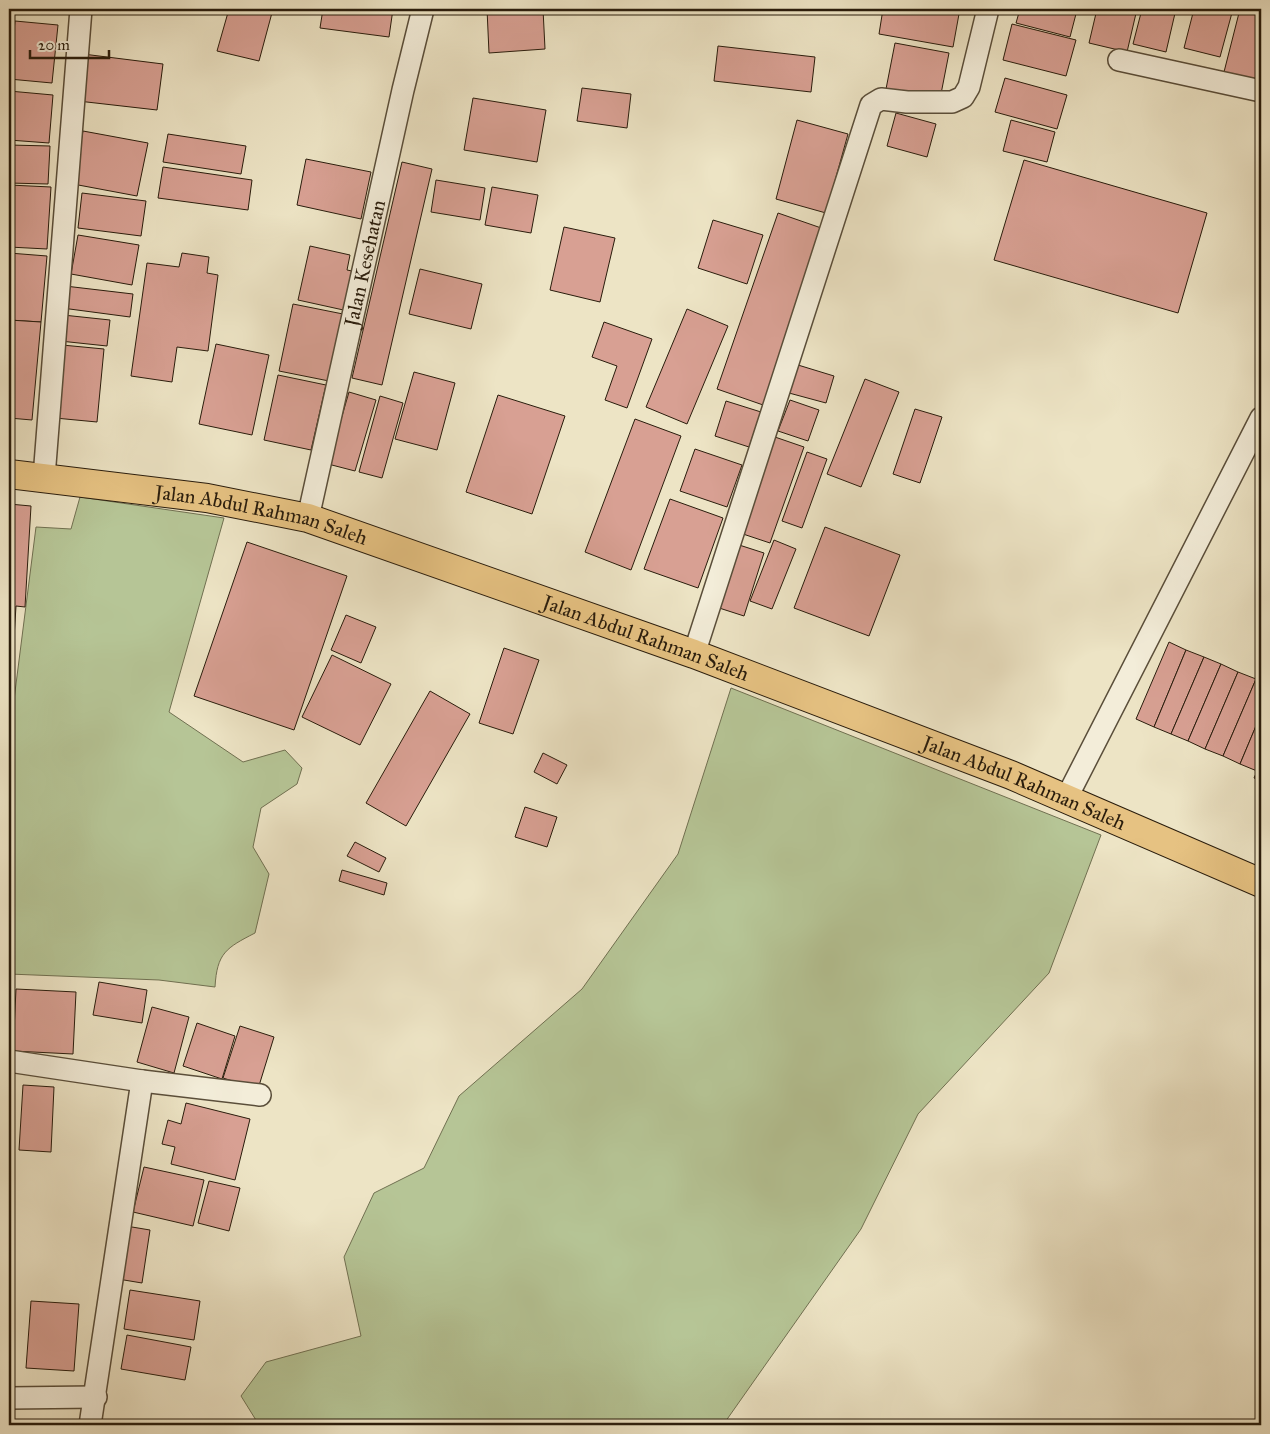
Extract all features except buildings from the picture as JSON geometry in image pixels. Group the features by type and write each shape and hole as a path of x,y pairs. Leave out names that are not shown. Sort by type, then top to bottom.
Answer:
{"main road":[{"name":"Jalan Abdul Rahman Saleh","path":"9,474 207,498 308,518 694,654 1011,775 1261,883"}],"street":[{"path":"44,477 81,9"},
{"name":"Jalan Kesehatan","path":"308,518 403,90 423,9"},
{"path":"694,654 871,106 881,99 907,102 952,102 963,97 969,87 988,9"},
{"path":"1119,60 1261,91"},
{"path":"1066,799 1261,418"},
{"path":"9,1061 142,1081 260,1095"},
{"path":"90,1425 96,1397 142,1081"},
{"path":"9,1398 96,1397"}],"green space":[{"path":"80,497 224,518 169,712 243,762 285,750 302,768 297,784 261,808 253,847 269,874 255,933 237,943 225,953 218,966 215,987 159,980 9,974 9,739 36,527 71,529"},
{"path":"731,688 1101,835 1049,973 918,1114 861,1229 723,1425 259,1425 241,1396 266,1362 361,1336 344,1257 374,1193 424,1168 459,1096 582,989 678,854"}]}
